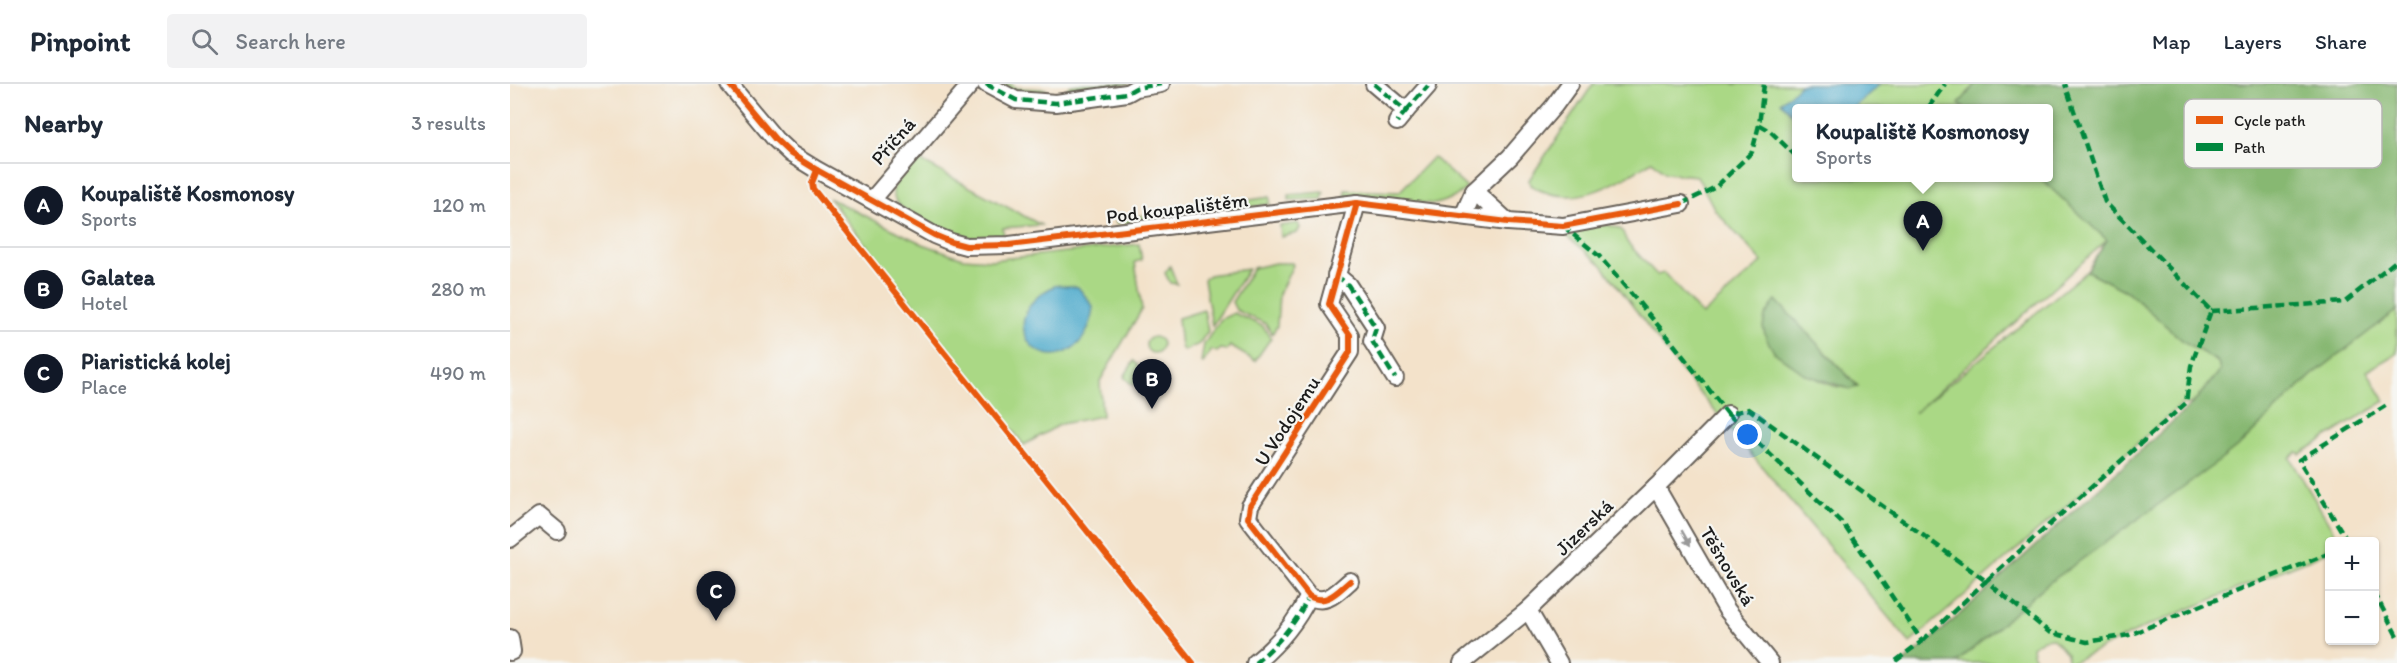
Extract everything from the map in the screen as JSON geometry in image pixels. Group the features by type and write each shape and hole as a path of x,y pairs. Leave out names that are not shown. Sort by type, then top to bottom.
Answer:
{"street":[{"name":"Pod koupalištěm","path":"729,84 775,139 791,154 817,171 934,235 966,246 1010,244 1357,203 1508,222 1563,226 1681,204"},
{"name":"Příčná","path":"872,200 971,84"},
{"path":"986,84 1016,100 1056,103 1127,93 1136,88 1161,84"},
{"path":"1374,84 1402,117 1428,86"},
{"path":"1462,216 1474,191 1510,157 1570,84"},
{"path":"1474,191 1508,222"},
{"name":"U Vodojemu","path":"1309,596 1248,518 1250,506 1350,352 1350,335 1329,304 1357,203"},
{"path":"1336,275 1348,285 1376,328 1372,341 1395,378"},
{"name":"Jizerská","path":"1462,663 1528,610 1728,414"},
{"name":"Těšnovská","path":"1656,487 1727,610 1770,663"},
{"path":"510,540 539,516 557,531"},
{"path":"1255,663 1276,646 1301,613 1309,596 1322,601 1328,599 1350,581"},
{"path":"1528,610 1560,663"},
{"path":"510,638 512,651 510,652"}],"green space":[{"path":"1000,84 1010,84 1016,88 1046,89 1049,98 1016,94"},
{"path":"1130,84 1066,93 1069,86"},
{"path":"1593,84 1975,84 1960,104 1792,104 1792,182 2044,182 2107,240 1914,413 2087,271 2128,292 2183,341 2218,362 2220,371 2193,403 2181,405 1910,643 1682,372 1602,265 1561,231 1600,224 1622,230 1627,242 1657,275 1664,273 1702,315 1762,262 1715,210 1697,176 1666,173 1652,161 1608,186 1578,195 1562,196 1546,193 1530,185 1529,180","holes":["1776,301 1858,386 1847,388 1814,378 1774,352"]},
{"path":"1975,84 2397,84 2397,310 2311,376 2242,443 2046,585 1956,663 1902,663 1928,643 2193,403 2220,371 2218,362 2183,341 2128,292 2087,271 2107,240 2044,182 2053,182 2053,104 1959,104"},
{"path":"924,157 921,161 1041,225 1003,228 1004,237 971,238 951,233 925,222 903,208 893,192 896,182 903,174 918,158"},
{"path":"1432,158 1467,188 1453,198 1436,204 1345,196 1345,190 1399,192"},
{"path":"1324,192 1322,199 1289,200 1289,195"},
{"path":"1270,197 1270,204 1233,210 1232,208 1232,203"},
{"path":"829,198 923,244 963,258 991,260 1139,244 1142,260 1135,262 1142,309 1100,381 1102,416 1061,424 1024,445"},
{"path":"1153,214 1153,220 1116,224 1116,220"},
{"path":"1298,223 1300,228 1297,233 1281,237 1280,226"},
{"path":"1275,263 1292,263 1293,265 1279,294 1277,326 1272,334 1266,324 1236,310 1232,302 1253,268"},
{"path":"1170,266 1177,284 1170,283 1165,273"},
{"path":"1248,269 1212,326 1204,279 1209,275"},
{"path":"1776,300 1858,387 1850,389 1806,375 1774,352 1763,327 1765,316"},
{"path":"1204,310 1208,331 1199,344 1184,351 1181,347 1178,318"},
{"path":"2397,310 2397,353 2367,371 2385,401 2290,458 2337,537 2325,537 2325,553 2148,626 2070,663 2067,663 2067,653 2052,638 2043,639 2032,647 2035,663 1956,663 2046,585 2242,443 2311,376"},
{"path":"1234,313 1263,326 1271,338 1255,361 1230,346 1227,350 1221,349 1217,352 1212,350 1203,363 1201,362 1204,344 1221,319"},
{"path":"1151,337 1157,337 1162,345 1160,351 1151,353 1146,348 1146,342"},
{"path":"1134,361 1138,365 1137,373 1141,374 1144,370 1151,372 1153,379 1132,385 1124,377"}],"water":[{"path":"1801,84 1880,84 1858,104 1792,104 1792,114 1781,102"},
{"path":"1057,285 1078,287 1093,306 1087,331 1078,344 1063,353 1048,354 1036,349 1027,339 1023,326 1026,312 1037,297"}],"marked path":[{"path":"986,84 1016,100 1056,103 1127,93 1136,88 1161,84"},
{"path":"1374,84 1406,111 1397,122"},
{"path":"1681,204 1716,187 1752,152 1759,125 1764,84"},
{"path":"1931,104 1945,84"},
{"path":"1563,226 1599,256 1668,337 1728,414 1749,409 1986,581 2186,403 2191,366 2211,311 2105,202 2065,84"},
{"path":"1406,111 1428,86"},
{"path":"1759,125 1771,132 1792,152"},
{"path":"2211,311 2345,302 2397,260"},
{"path":"1336,275 1348,285 1376,328 1372,341 1395,378"},
{"path":"2345,537 2299,460 2387,405"},
{"path":"1728,414 1844,525 1922,641 1893,663"},
{"path":"1922,641 1986,581 2049,632 2087,642 2129,635 2325,555"},
{"path":"1255,663 1286,632 1309,596"},
{"path":"2379,602 2397,636"}],"cycle path":[{"path":"729,84 775,139 791,154 934,235 966,246 1009,245 1357,203 1508,222 1563,226 1681,204"},
{"path":"817,170 812,183 813,189 1193,663"},
{"path":"1350,581 1326,599 1315,599 1309,596 1248,518 1250,506 1350,352 1350,335 1329,304 1357,203"}],"place":[{"name":"Koupaliště Kosmonosy","path":"1923,251"},
{"name":"Galatea","path":"1152,409"},
{"name":"Piaristická kolej","path":"716,621"}]}
